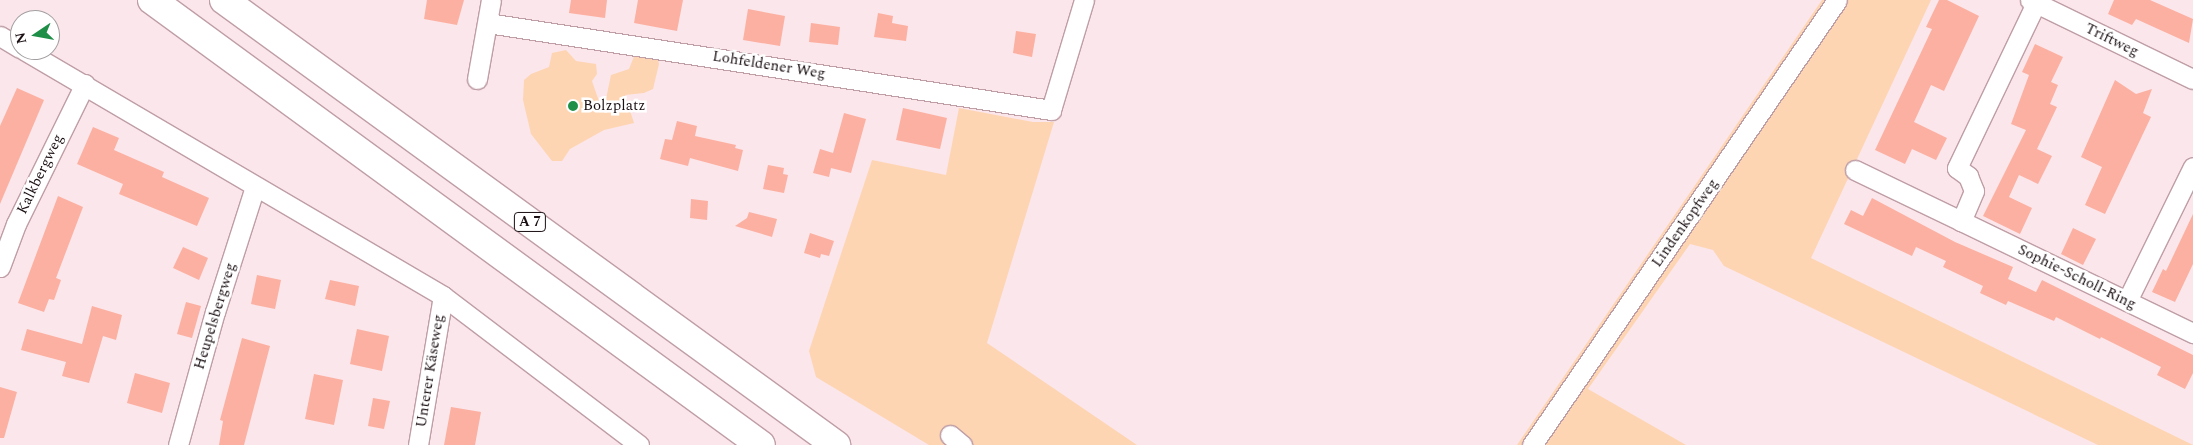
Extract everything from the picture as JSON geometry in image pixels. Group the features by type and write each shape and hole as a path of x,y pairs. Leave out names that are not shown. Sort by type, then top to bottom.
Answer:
{"highway":[{"path":"152,0 761,445"},
{"name":"A 7","path":"224,0 836,445"}],"street":[{"path":"477,79 491,0"},
{"name":"Lohfeldener Weg","path":"488,23 1051,110 1084,0"},
{"name":"Lindenkopfweg","path":"1532,445 1837,0"},
{"path":"1962,221 1974,191 1968,176 1958,168 2033,2"},
{"name":"Triftweg","path":"2033,2 2193,79"},
{"path":"42,60 443,296 639,445"},
{"name":"Kalkbergweg","path":"0,267 16,224 85,84"},
{"path":"2127,301 2193,167"},
{"name":"Sophie-Scholl-Ring","path":"1856,170 2193,333"},
{"name":"Heupelsbergweg","path":"178,445 215,312 255,187"},
{"name":"Unterer Käseweg","path":"418,445 443,296"}],"shaded area":[{"path":"1822,0 1931,0 1811,258 2193,445 2098,445 1724,266 1713,250 1690,244 1588,389 1686,445 1517,445"},
{"path":"566,50 576,61 596,64 597,74 592,81 603,113 611,75 629,69 635,54 658,59 659,64 653,89 644,93 625,95 634,123 604,130 570,149 562,161 552,161 531,134 523,100 524,80 531,74 549,67 552,53"},
{"path":"959,108 1033,122 1054,122 987,343 1137,445 929,445 816,377 809,351 872,160 946,175"}],"building":[{"path":"427,0 464,0 457,25 424,19"},
{"path":"571,0 607,0 605,18 569,13"},
{"path":"638,0 683,0 677,31 634,23"},
{"path":"1939,0 1947,0 1979,16 1944,91 1931,85 1914,122 1947,138 1936,160 1912,149 1905,164 1875,150 1932,29 1926,27"},
{"path":"2114,0 2150,0 2193,19 2189,43 2136,19 2132,25 2108,14"},
{"path":"748,9 785,16 780,46 743,40"},
{"path":"878,13 893,16 892,23 908,26 906,41 874,37"},
{"path":"811,23 840,27 838,45 809,42"},
{"path":"1016,31 1036,34 1032,57 1013,53"},
{"path":"2035,44 2063,57 2051,82 2058,85 2050,104 2057,107 2037,149 2052,156 2038,184 2019,175 2009,197 2032,208 2020,234 1983,216 2026,130 2011,124 2029,75 2022,72"},
{"path":"2115,80 2136,94 2152,89 2143,113 2151,117 2105,214 2085,205 2102,167 2081,157"},
{"path":"17,88 44,100 0,204 0,126"},
{"path":"903,108 947,118 940,149 896,140"},
{"path":"844,113 866,119 851,173 831,168 829,177 813,173 820,149 833,153"},
{"path":"677,121 697,126 695,136 736,145 735,148 743,150 738,171 690,158 688,166 660,159 665,139 672,140"},
{"path":"93,127 119,138 114,150 164,172 162,177 209,198 197,226 119,194 123,184 77,164"},
{"path":"768,165 784,168 783,174 788,175 784,193 763,189"},
{"path":"58,196 83,207 56,278 61,280 54,300 49,299 44,312 18,303"},
{"path":"1872,198 1955,242 2013,267 2008,279 2036,292 2042,280 2193,355 2193,373 2185,389 2157,375 2161,367 2101,337 2100,339 2056,317 2054,321 2008,301 2006,305 1980,293 1983,286 1943,267 1946,261 1916,247 1912,256 1844,224 1851,210 1863,216"},
{"path":"691,199 708,201 707,220 690,218"},
{"path":"749,212 777,219 772,237 735,226 747,218"},
{"path":"2193,214 2193,264 2175,302 2152,292 2163,269 2166,271"},
{"path":"2073,228 2096,239 2083,265 2061,254"},
{"path":"810,233 834,241 829,256 821,254 820,258 804,253"},
{"path":"183,247 208,258 199,280 173,268"},
{"path":"257,275 281,280 275,309 251,304"},
{"path":"330,280 359,286 355,306 325,299"},
{"path":"186,302 201,306 192,338 177,334"},
{"path":"92,306 122,315 116,340 103,336 89,383 62,376 66,362 21,350 27,329 82,344"},
{"path":"357,329 389,336 382,371 350,364"},
{"path":"242,338 270,346 244,445 219,445 223,421 220,420"},
{"path":"135,373 170,383 162,413 127,403"},
{"path":"314,374 343,380 334,425 305,419"},
{"path":"0,387 17,392 4,438 0,438"},
{"path":"373,398 390,401 384,429 368,426"},
{"path":"451,407 481,412 475,445 444,445"}],"place":[{"name":"Bolzplatz","path":"573,106"}]}
